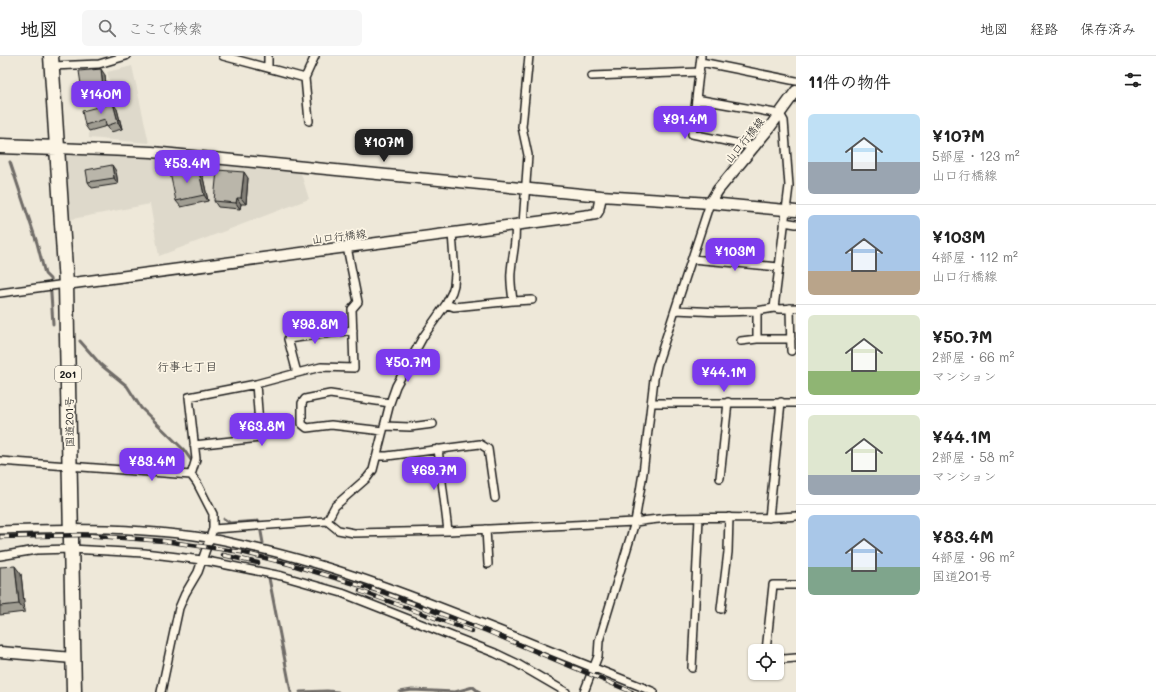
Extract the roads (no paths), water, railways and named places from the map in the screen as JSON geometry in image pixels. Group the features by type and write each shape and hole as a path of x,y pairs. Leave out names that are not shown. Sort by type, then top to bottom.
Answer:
{"highway":[{"name":"国道201号","path":"52,61 66,284 74,692"},
{"path":"0,146 57,148"}],"main road":[{"name":"山口行橋線","path":"710,203 718,190 755,147 796,91"},
{"path":"57,148 152,152 602,196 710,203 791,211"},
{"name":"山口行橋線","path":"66,284 596,214 602,196"},
{"path":"0,652 73,658"}],"street":[{"path":"52,61 99,64 126,56"},
{"path":"223,56 305,78"},
{"path":"268,56 268,68"},
{"path":"309,121 305,78 315,56"},
{"path":"513,301 510,274 516,235 526,188 528,155 522,127 529,56"},
{"path":"755,147 692,134 701,59 796,81"},
{"path":"592,76 700,72"},
{"path":"696,99 780,114 784,121 792,186 791,211 784,222 774,308"},
{"path":"584,692 598,656 599,641 634,522 643,473 657,365 710,203"},
{"path":"784,222 796,224"},
{"path":"326,521 335,506 367,478 373,470 390,403 396,386 405,367 423,337 446,304 452,292 455,279 452,233"},
{"path":"191,476 196,459 189,397 256,384 321,367 354,368 352,310 358,302 347,247"},
{"path":"692,259 779,267"},
{"path":"0,293 66,284"},
{"path":"446,304 454,307 532,300"},
{"path":"675,310 720,312 793,308 791,351"},
{"path":"757,311 757,339"},
{"path":"297,373 288,339 352,330"},
{"path":"741,341 757,339 791,339"},
{"path":"194,444 260,438 256,384"},
{"path":"390,403 330,394 304,399 302,403 302,424 307,428 331,425 384,428 432,424"},
{"path":"720,478 728,402"},
{"path":"769,518 781,402"},
{"path":"652,403 796,403"},
{"path":"377,456 480,444 488,449 495,498"},
{"path":"438,449 448,531"},
{"path":"0,461 191,476 197,483 213,514 213,528 198,572 185,594 179,608 161,692"},
{"path":"213,528 326,521 338,530 354,533 448,531 699,518 769,518 796,516"},
{"path":"692,668 699,518"},
{"path":"721,609 728,552 729,518"},
{"path":"0,530 130,529 209,538 289,555 378,583 654,692"},
{"path":"486,529 488,564"},
{"path":"0,556 42,550 71,549 144,553 202,560 282,576 342,593 495,653 516,663 566,692"},
{"path":"767,644 773,585 796,584"},
{"path":"784,659 796,658"}],"waterway":[{"path":"10,162 37,243 45,274 50,279 53,324"},
{"path":"80,341 101,365 127,386 141,408 184,450 191,460"},
{"path":"224,519 230,523 259,521 263,543"},
{"path":"269,578 291,692"},
{"path":"400,692 412,690 455,692 473,687 479,692"},
{"path":"300,692 338,692"}],"railway":[{"path":"0,537 83,535 164,541 241,552 289,564 382,592 487,631 632,692"},
{"path":"223,555 258,563"},
{"path":"360,591 471,631"}],"district":[{"name":"行事七丁目","path":"187,366"}]}
